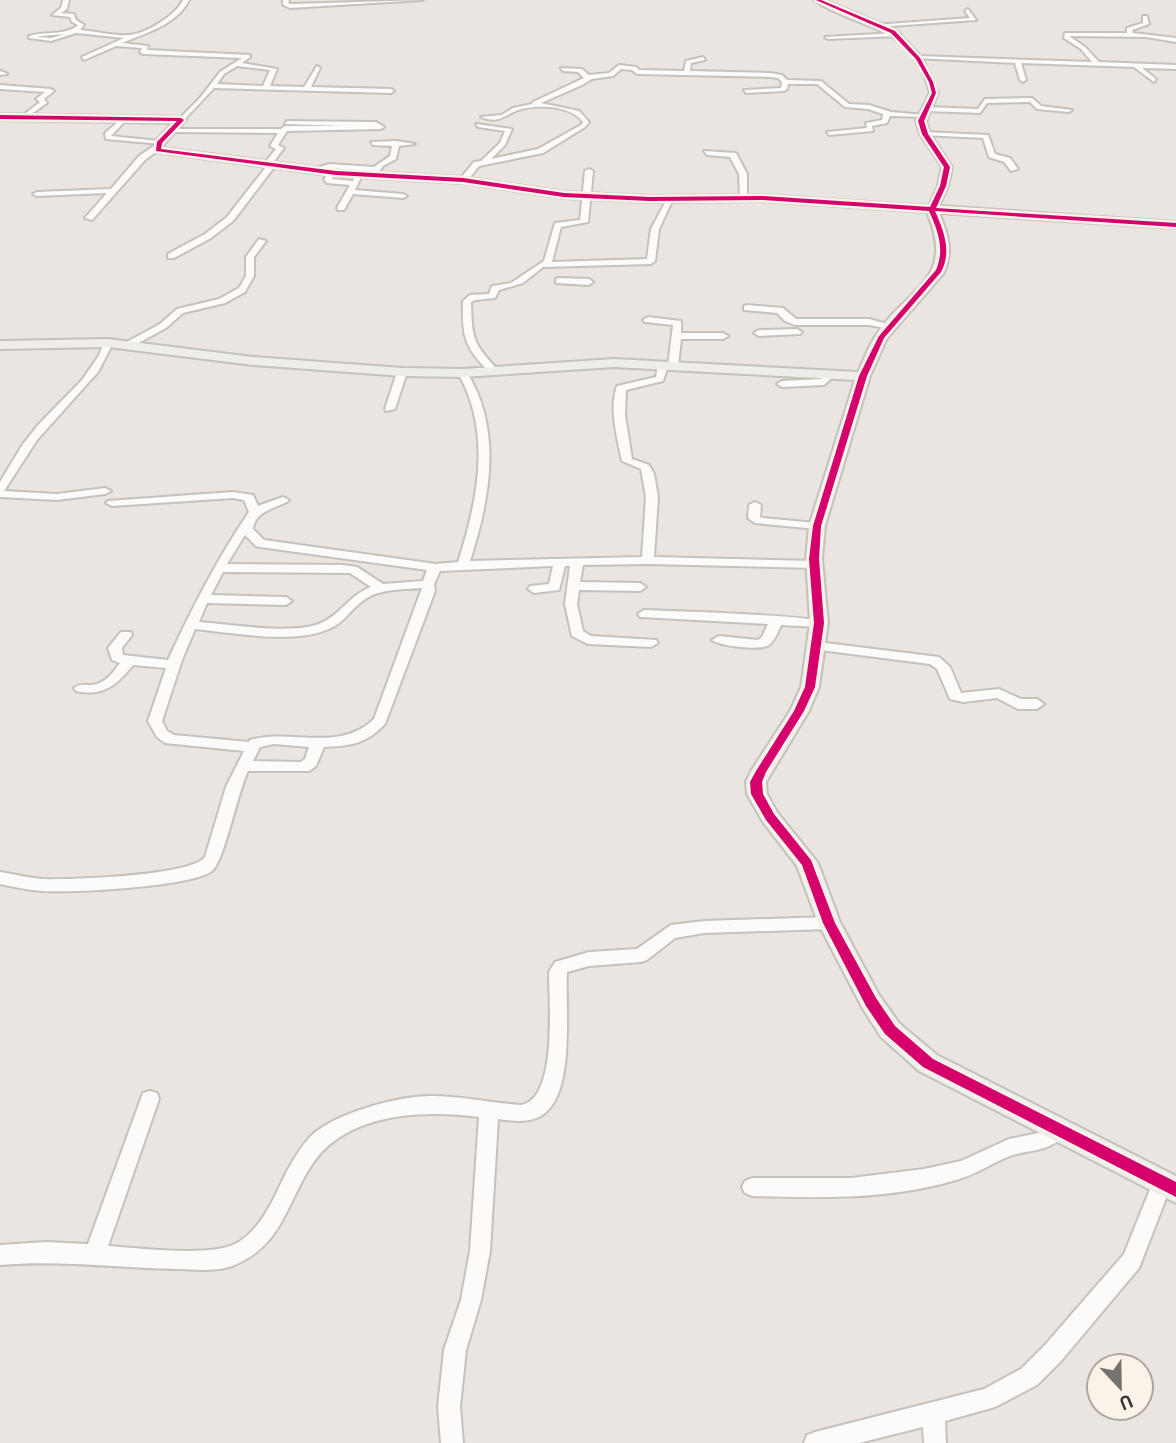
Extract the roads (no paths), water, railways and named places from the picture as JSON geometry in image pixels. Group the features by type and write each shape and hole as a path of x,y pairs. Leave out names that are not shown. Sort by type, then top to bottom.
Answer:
{"street":[{"path":"66,0 64,9 55,15 73,16 74,22 81,26 75,31 58,39 31,37 75,31 133,37"},
{"path":"84,58 174,16 183,9 186,0"},
{"path":"286,0 287,5 420,0"},
{"path":"815,1443 987,1399 1028,1377 1053,1353 1132,1261 1169,1187 928,1063 890,1030 871,1002 829,923 807,863 770,817 757,794 756,782 810,687 819,623 814,565 817,526 863,376 881,337 939,271 945,260 946,248 932,210 943,186 947,167 925,134 921,121 933,88 918,58 896,35 818,0"},
{"path":"877,25 974,19 968,11"},
{"path":"1132,35 1128,30 1146,24 1145,17"},
{"path":"828,37 896,35"},
{"path":"1097,64 1066,35 1132,35 1176,40"},
{"path":"89,218 142,158 158,146 222,73 248,57 142,52 146,47 115,44"},
{"path":"918,58 1176,67"},
{"path":"687,72 685,64 703,59"},
{"path":"1018,63 1023,80"},
{"path":"237,64 274,69 266,88"},
{"path":"1135,65 1154,80"},
{"path":"538,105 535,103 537,100 580,84 588,78 608,76 621,67 634,68 637,72 780,76 785,82 784,89 746,91"},
{"path":"307,88 317,68"},
{"path":"598,68 617,69"},
{"path":"563,69 580,70 588,78"},
{"path":"785,82 819,82 847,106 869,107 887,113 982,110 986,101 1032,100 1040,108 1069,110"},
{"path":"212,86 390,91"},
{"path":"0,87 51,91 39,99 45,102 24,117"},
{"path":"484,117 501,118 515,109 538,105 577,111 586,122 577,131 540,151 484,162"},
{"path":"542,114 553,107"},
{"path":"954,110 956,134"},
{"path":"829,133 871,130 868,124 885,122 887,113"},
{"path":"509,114 534,116"},
{"path":"0,117 181,120"},
{"path":"125,118 107,134 108,138 158,146 162,152 333,173 355,183 403,196"},
{"path":"171,130 285,126 376,124 381,127 285,126"},
{"path":"463,180 473,168 484,162 503,144 509,129 478,125"},
{"path":"171,256 208,236 230,219 280,151 280,148 274,146 285,126"},
{"path":"925,134 987,137 992,155 1007,160 1014,169"},
{"path":"373,143 411,144"},
{"path":"341,208 355,183 393,156 396,143"},
{"path":"707,153 733,155 743,174 744,198"},
{"path":"312,170 329,166 588,197 744,198 1176,225"},
{"path":"493,370 472,350 467,334 467,301 476,297 492,296 495,288 515,286 540,265 548,262 558,225 584,222 589,171"},
{"path":"37,194 111,191"},
{"path":"540,265 651,261 655,229 671,199"},
{"path":"128,345 163,326 180,311 222,301 242,290 250,276 250,257 262,241"},
{"path":"564,265 558,275 560,286 589,282"},
{"path":"747,308 780,310 797,331"},
{"path":"648,320 678,323 678,336 668,366 660,379 626,386 621,388 620,393 619,416 627,461 645,467 650,474 652,512 648,560"},
{"path":"759,332 797,331 869,323 890,326"},
{"path":"678,336 723,336"},
{"path":"0,345 108,343 253,361 402,372 463,373 614,363 863,376"},
{"path":"0,491 31,441 99,367 108,343"},
{"path":"390,409 402,372"},
{"path":"463,373 473,386 486,457 473,536 463,565"},
{"path":"782,384 824,382 831,374"},
{"path":"0,491 57,497 233,495 249,497 255,512"},
{"path":"283,500 255,512 220,568 191,625 173,665 155,721 162,734 170,740 251,747 274,739 318,743 356,739 365,735 380,721 429,591 431,574 436,568"},
{"path":"755,506 754,518 759,521 817,526"},
{"path":"248,524 247,530 252,538 269,545 436,568 648,560 814,565"},
{"path":"534,589 555,587 560,562"},
{"path":"577,562 572,604 577,633 583,638 651,642"},
{"path":"220,568 353,570 381,588"},
{"path":"191,625 308,632 328,625 361,594 381,588 428,584"},
{"path":"574,586 640,587"},
{"path":"205,600 286,601"},
{"path":"644,614 819,623"},
{"path":"719,640 760,644 767,639 777,620"},
{"path":"126,635 114,648 114,653 123,660 173,665"},
{"path":"817,646 934,660 943,667 955,696 963,698 999,693 1018,704 1037,704"},
{"path":"81,688 92,690 110,685 129,661"},
{"path":"243,766 304,767 312,762 318,743"},
{"path":"0,878 39,885 85,886 196,872 206,867 212,858 233,787 251,747"},
{"path":"0,1255 28,1251 95,1254 142,1260 228,1258 257,1242 271,1227 296,1173 317,1143 335,1130 418,1104 521,1113 534,1111 547,1097 555,1078 558,972 561,967 589,959 641,955 671,932 704,927 829,923"},
{"path":"95,1254 150,1099"},
{"path":"452,1443 449,1407 455,1350 471,1300 480,1251 489,1111"},
{"path":"752,1187 869,1187 912,1182 931,1175 951,1173 1009,1148 1049,1139 1057,1130"},
{"path":"933,1414 935,1443"}]}
